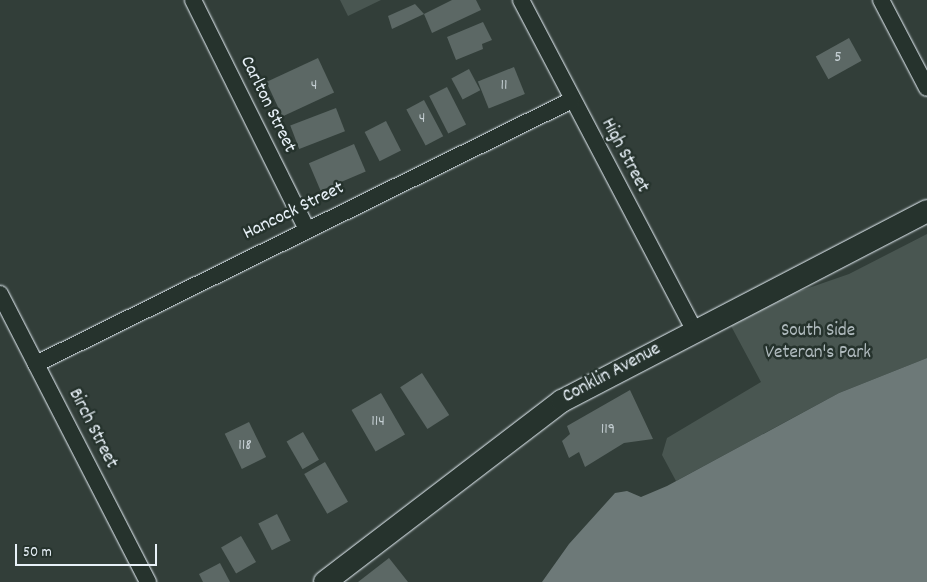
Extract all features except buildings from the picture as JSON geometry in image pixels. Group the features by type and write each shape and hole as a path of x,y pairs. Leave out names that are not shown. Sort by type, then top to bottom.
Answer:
{"main road":[{"name":"Conklin Avenue","path":"325,582 549,408 694,330 927,211"}],"street":[{"name":"Carlton Street","path":"193,0 306,228"},
{"name":"High Street","path":"521,0 694,330"},
{"path":"881,0 927,88"},
{"name":"Hancock Street","path":"36,364 306,228 572,100"},
{"name":"Birch Street","path":"0,294 148,582"}],"green space":[{"path":"340,0 381,0 348,16"},
{"name":"South Side Veteran's Park","path":"927,234 927,358 839,393 676,481 662,455 667,438 761,382 731,326 797,292 849,274"}],"shaded area":[{"path":"927,358 927,582 542,582 569,544 615,493 627,491 641,497 667,486 839,393"}]}
